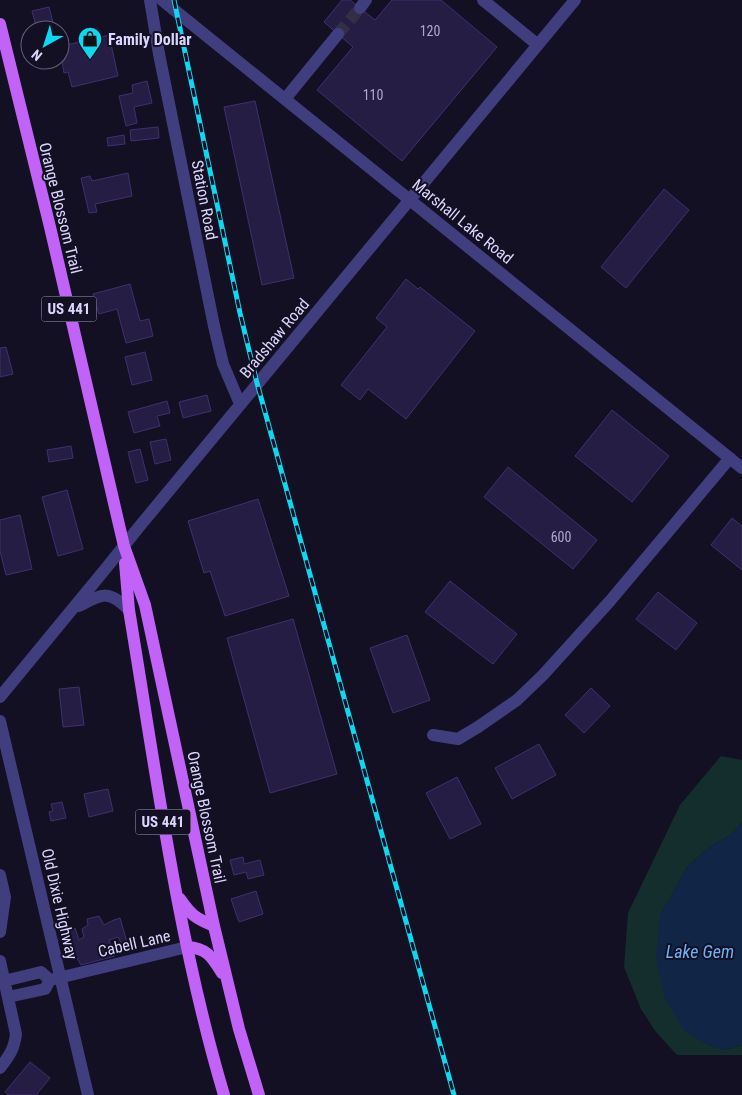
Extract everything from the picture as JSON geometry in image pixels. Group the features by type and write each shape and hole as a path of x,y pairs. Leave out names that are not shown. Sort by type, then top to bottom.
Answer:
{"main road":[{"name":"Orange Blossom Trail","path":"0,24 50,227 124,546 145,606 227,982 259,1095"},
{"name":"Orange Blossom Trail","path":"124,546 129,610 176,892 187,947 224,1095"},
{"path":"176,892 189,912 200,920 214,926"},
{"path":"187,947 197,948 206,952 214,960 227,982"}],"street":[{"name":"Station Road","path":"150,0 159,54 214,326 224,364 240,404"},
{"name":"Marshall Lake Road","path":"162,0 742,468"},
{"path":"483,0 538,45"},
{"name":"Bradshaw Road","path":"0,698 240,404 575,0"},
{"path":"285,99 338,34"},
{"path":"433,735 458,739 517,700 543,675 610,601 730,458"},
{"path":"74,608 96,597 110,595 129,610"},
{"name":"Old Dixie Highway","path":"0,721 55,978 88,1095"},
{"path":"0,875 5,897 0,932"},
{"name":"Cabell Lane","path":"55,978 187,947"},
{"path":"0,961 16,1034 15,1043 10,1055 0,1068"},
{"path":"4,981 41,972 55,978 45,989 8,997"},
{"path":"27,976 31,992"}],"green space":[{"path":"721,756 742,760 742,822 731,835 711,846 687,867 660,916 706,1044 725,1050 742,1045 742,1055 677,1055 656,1032 641,1009 624,967 628,913 680,805"}],"water":[{"name":"Lake Gem","path":"742,822 742,1045 725,1050 706,1044 683,1029 665,999 656,958 660,916 687,867 711,846 731,835"}],"building":[{"path":"342,0 350,0 375,20 392,0 441,0 497,47 402,161 317,90 353,47 324,22"},
{"path":"49,7 52,20 34,20 32,11"},
{"path":"109,35 118,76 72,87 68,72 64,73 64,70 70,70 70,44"},
{"path":"147,81 152,103 134,107 137,123 126,126 119,96 133,93 132,85"},
{"path":"255,101 294,278 262,285 224,107"},
{"path":"158,127 159,138 131,141 130,130"},
{"path":"124,135 125,144 108,146 107,138"},
{"path":"128,173 132,196 95,204 97,212 89,213 81,178 90,176 92,181"},
{"path":"664,189 689,210 626,288 601,267"},
{"path":"406,279 418,289 420,287 475,331 406,419 368,389 360,400 341,385 387,327 376,318"},
{"path":"130,284 140,321 149,319 153,336 126,343 117,309 99,314 93,294"},
{"path":"6,347 13,374 0,377 0,348"},
{"path":"145,352 152,380 132,385 125,357"},
{"path":"207,395 211,411 183,418 179,402"},
{"path":"167,401 170,413 157,416 160,426 134,433 128,412"},
{"path":"612,410 669,456 632,502 575,456"},
{"path":"166,439 171,460 155,464 150,442"},
{"path":"71,446 73,458 49,462 47,450"},
{"path":"140,449 148,480 136,483 128,452"},
{"path":"508,467 597,540 573,569 484,497"},
{"path":"67,490 83,549 58,556 42,497"},
{"path":"258,499 289,596 225,616 210,571 204,573 188,521"},
{"path":"20,515 32,569 6,575 0,551 0,520"},
{"path":"732,518 742,526 742,570 711,545"},
{"path":"450,581 517,634 493,664 425,612"},
{"path":"658,592 697,623 676,650 636,619"},
{"path":"293,619 337,774 270,793 227,638"},
{"path":"407,635 430,700 393,713 370,648"},
{"path":"79,687 84,725 63,727 59,689"},
{"path":"591,688 610,706 584,733 565,715"},
{"path":"539,744 556,775 512,799 495,768"},
{"path":"457,777 481,824 450,839 426,793"},
{"path":"108,789 113,811 89,817 84,794"},
{"path":"62,802 66,818 51,821 49,812 53,811 51,804"},
{"path":"243,857 244,864 260,860 264,875 248,879 246,872 234,875 230,860"},
{"path":"256,891 263,914 239,922 231,899"},
{"path":"99,916 104,925 120,918 127,942 121,943 118,937 109,940 115,956 81,965 77,958 73,959 65,931 75,928 79,940 84,937 82,929 88,925 87,919"},
{"path":"30,1062 50,1078 36,1095 9,1095 5,1092"}],"tunnel":[{"path":"338,34 360,8"}],"railway":[{"path":"174,0 240,313 257,383 454,1095"}],"place":[{"name":"Family Dollar","path":"90,60"}]}
